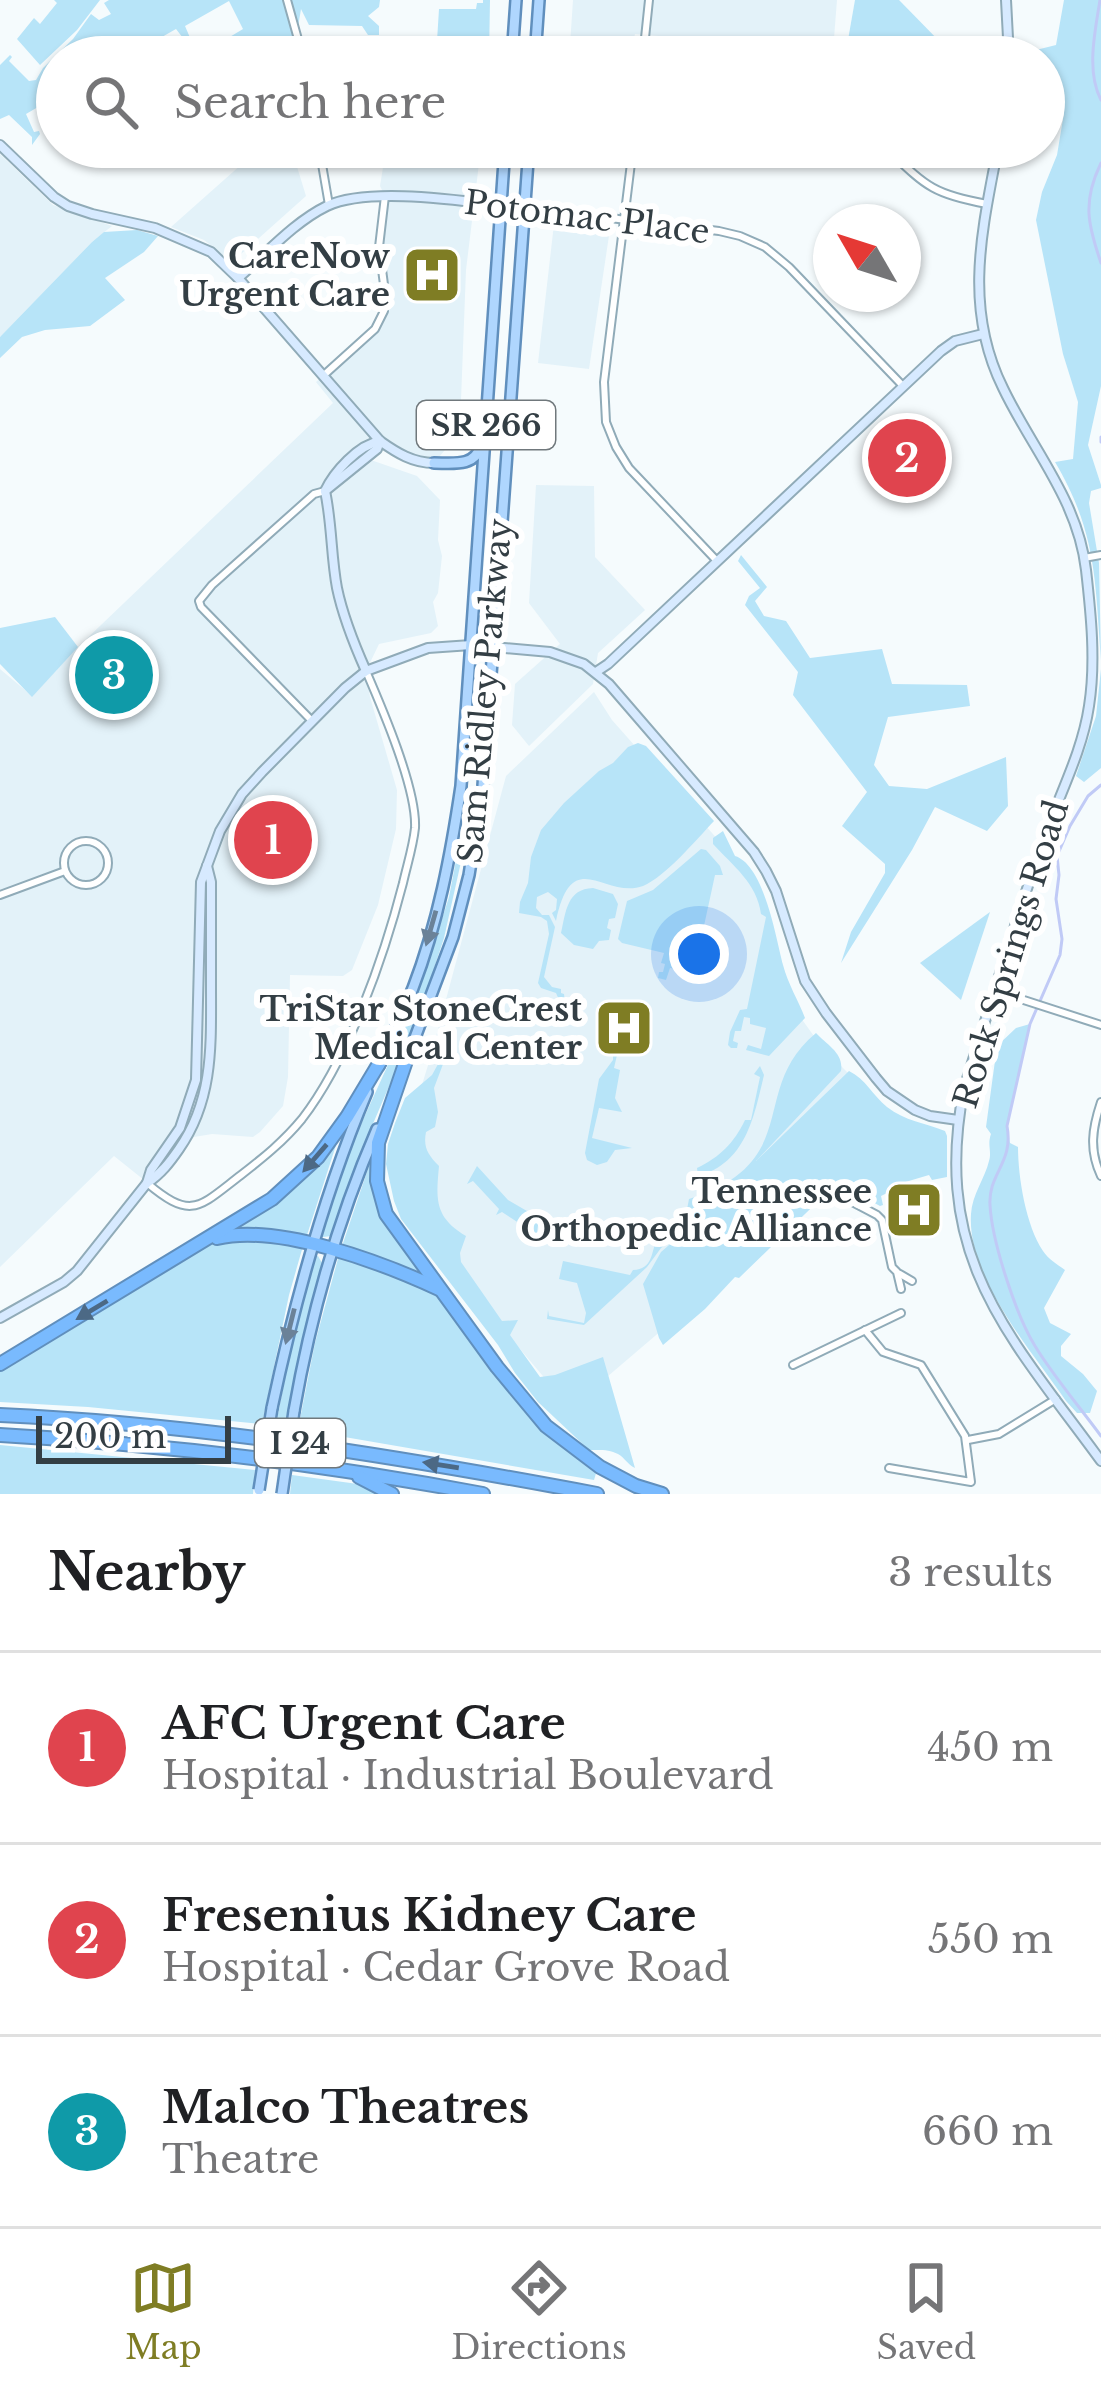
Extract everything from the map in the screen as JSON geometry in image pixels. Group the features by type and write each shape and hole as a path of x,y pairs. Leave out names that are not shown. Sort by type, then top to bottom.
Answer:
{"highway":[{"path":"407,1058 378,1143 377,1181 386,1214 546,1426 615,1476 662,1494"},
{"path":"0,1364 272,1199 304,1172 347,1117 380,1062"},
{"path":"183,1254 235,1234 267,1234 333,1250 440,1290"},
{"name":"I 24","path":"0,1415 242,1435 598,1494"},
{"name":"I 24","path":"0,1435 200,1451 483,1494"},
{"path":"347,1471 392,1494"}],"main road":[{"path":"513,36 516,0"},
{"path":"536,36 538,0"},
{"name":"Sam Ridley Parkway","path":"259,1492 292,1314 312,1245 344,1146 414,986 452,851 461,786 503,168"},
{"name":"Sam Ridley Parkway","path":"282,1494 304,1350 333,1250 358,1173 429,1007 469,875 483,786 528,168"},
{"path":"434,463 468,462 478,455 491,353"}],"street":[{"path":"287,0 297,36"},
{"path":"646,36 649,0"},
{"path":"1006,0 1008,36"},
{"path":"0,145 68,206 155,228 211,252 380,441 400,455 434,463"},
{"path":"323,168 329,206"},
{"path":"630,168 604,380 606,422 629,469 716,560"},
{"path":"907,168 939,193 987,204"},
{"name":"Rock Springs Road","path":"994,168 978,267 983,334 1003,388 1073,516 1084,558 1092,658 1089,712 1030,877 964,1088 956,1187 969,1253 995,1311 1101,1461"},
{"path":"324,375 375,328 384,311 379,247 385,196"},
{"name":"Potomac Place","path":"238,278 309,217 358,197 500,205 719,231 765,247 789,267 902,385"},
{"path":"596,672 902,385 955,341 983,334"},
{"path":"320,493 342,467 377,449 380,441"},
{"path":"311,721 199,601 357,460"},
{"path":"147,1183 177,1205 194,1206 271,1152 302,1119 331,1073 393,922 415,813 387,719 351,637 338,589 331,525 320,493"},
{"path":"1084,558 1101,555"},
{"path":"0,1318 77,1270 188,1135 204,1098 212,1045 212,881 207,865 242,794 366,671 428,648 471,645 550,652 596,672 754,852 776,891 815,998 876,1078 915,1110 958,1120"},
{"path":"80,842 96,843 107,857 104,875 95,883 77,883 65,871 66,852 80,842"},
{"path":"0,895 65,871"},
{"path":"996,991 1101,1025"},
{"path":"1101,1102 1092,1137 1101,1176"},
{"path":"841,1196 878,1215 892,1267 912,1281"},
{"path":"897,1272 901,1288"},
{"path":"793,1365 901,1313"},
{"path":"865,1330 884,1352 920,1364 967,1441 971,1482 890,1468"},
{"path":"967,1441 999,1434 1056,1399"}],"shaded area":[{"path":"54,0 100,0 71,36 36,36 36,60 17,39 34,18 40,24 57,3"},
{"path":"109,0 380,0 368,16 379,26 379,35 368,35 362,26 309,25 301,9 296,36 231,36 243,29 229,1 185,26 189,36 181,36 176,29 164,36 75,36 91,14 99,20 111,14 104,3"},
{"path":"490,0 489,36 437,36 439,9 476,9 477,3"},
{"path":"573,0 837,0 834,36 571,36"},
{"path":"855,0 899,0 934,36 849,36"},
{"path":"1064,0 1101,0 1101,386 1088,445 1101,485 1091,491 1089,503 1099,563 1101,660 1086,535 1055,462 1073,459 1078,402 1063,354 1036,220 1052,168 1065,168 1065,36 1058,36"},
{"path":"10,55 9,61 29,81 36,80 36,108 26,114 36,132 32,145 32,137 9,115 0,119 0,65"},
{"path":"0,154 53,205 112,226 0,337"},
{"path":"237,168 297,168 306,196 232,262 204,240 171,227"},
{"path":"383,168 478,168 466,270 460,426 434,463 423,463 381,442 368,459 417,476 440,500 442,556 433,602 438,626 431,633 379,644 366,671 397,790 396,829 378,905 352,970 343,976 290,975 283,1106 260,1132 253,1137 194,1137 154,1188 114,1156 0,1267 0,669 32,696 333,403 316,382 375,329 384,311 379,247 385,196 380,186"},
{"path":"554,224 610,229 589,369 538,363"},
{"path":"137,230 158,236 144,252 105,278 125,300 90,326 22,337 0,358 0,337 92,242 104,232"},
{"path":"536,485 594,486 595,557 645,610 598,653 593,684 529,746 512,725 515,684 560,644 529,603"},
{"path":"741,555 767,587 755,601 764,616 786,621 810,658 882,649 892,684 967,685 970,706 888,717 874,765 889,786 927,789 1006,757 1008,806 987,831 935,807 841,963 851,932 885,873 885,864 842,826 867,792 793,695 798,672 745,605 760,588 738,561"},
{"path":"55,617 78,647 32,697 0,664 0,628"},
{"path":"1101,669 1101,768 1084,782 1076,776 1096,716"},
{"name":"TriStar StoneCrest Medical Center","path":"594,692 612,720 751,877 767,911 796,1011 821,1046 858,1083 669,1324 587,1394 553,1388 412,1221 399,1158 506,776"},
{"path":"638,743 646,746 714,821 671,866 643,886 581,879 563,898 556,921 552,913 557,899 548,892 537,897 536,908 549,915 555,927 544,977 561,989 565,1003 560,1002 556,993 538,983 549,934 547,921 519,913 531,857 541,830 564,803"},
{"path":"723,831 735,856 745,862 761,887 785,972 805,1018 769,1056 746,1050 748,1045 761,1049 766,1028 750,1024 750,1018 744,1017 741,1031 735,1031 737,1048 728,1045 740,1010 747,1009 766,917 749,884 713,844 713,838"},
{"path":"465,844 444,938 415,1026 332,1236 323,1237 347,1155 412,1012 449,897 459,845"},
{"path":"701,849 723,875 715,875 694,972 670,968 666,980 658,978 664,953 618,939 627,901 653,890"},
{"path":"593,888 613,894 618,904 615,918 609,919 609,940 599,941 593,949 574,945 561,933 573,897"},
{"path":"990,912 961,1000 920,963"},
{"path":"1030,1024 1007,1127 1010,1143 1018,1147 1021,1186 1037,1241 1065,1270 1044,1308 1050,1323 1071,1334 1061,1346 1061,1356 1097,1391 1090,1413 1077,1413 1020,1337 990,1288 973,1238 972,1207 990,1157 991,1134 986,1127 997,1046 1016,1028"},
{"path":"816,1033 837,1054 841,1071 756,1161 849,1071 894,1112 945,1131 947,1177 932,1180 929,1175 892,1186 881,1196 880,1206 856,1193 848,1195 850,1186 840,1180 663,1345 643,1284 661,1252 683,1233 696,1209 726,1189 699,1203 685,1220 689,1199 725,1183 748,1165 762,1145 783,1078"},
{"path":"454,1035 434,1088 435,1127 426,1132 425,1142 439,1166 438,1198 443,1214 466,1236 461,1262 502,1321 518,1320 510,1335 540,1377 603,1357 635,1468 615,1452 589,1450 538,1402 401,1219 386,1164 388,1144 405,1098 432,1075"},
{"path":"618,1036 614,1068 620,1070 615,1098 622,1112 599,1108 592,1138 632,1148 615,1150 607,1162 597,1165 585,1153 599,1079 613,1060"},
{"path":"760,1066 764,1075 756,1107 745,1136 727,1161 698,1176 697,1168 719,1154 745,1120 751,1120 760,1077 754,1074"},
{"path":"338,1139 307,1235 236,1228 237,1226"},
{"path":"371,1160 377,1190 422,1274 342,1246"},
{"path":"477,1166 508,1200 539,1218 536,1239 536,1234 502,1212 496,1215 499,1209 473,1181 467,1184"},
{"path":"231,1237 303,1246 262,1424 0,1402 0,1368 206,1245"},
{"path":"657,1238 674,1238 584,1325 547,1319 548,1310 549,1316 584,1323 586,1313 577,1283 559,1279 563,1261 630,1275 648,1263"},
{"path":"339,1255 434,1291 517,1398 597,1470 594,1480 298,1429"},
{"path":"318,1256 322,1263 286,1425 276,1424 299,1307"},
{"path":"0,1445 255,1470 253,1494 0,1494"},
{"path":"292,1475 365,1485 386,1494 290,1494"}],"waterway":[{"path":"1100,0 1093,64 1101,100"},
{"path":"1101,163 1089,213 1101,263"},
{"path":"1101,437 1101,442"},
{"path":"1101,785 1088,796 1057,856 1060,955 1030,1024 1007,1126 1007,1149 990,1194 1000,1258 1028,1333 1101,1436"}],"place":[{"name":"CareNow Urgent Care","path":"432,275"},
{"name":"Fresenius Kidney Care","path":"907,458"},
{"name":"Malco Theatres","path":"114,675"},
{"name":"AFC Urgent Care","path":"273,840"},
{"name":"TriStar StoneCrest Medical Center","path":"624,1028"},
{"name":"Tennessee Orthopedic Alliance","path":"914,1210"}]}
